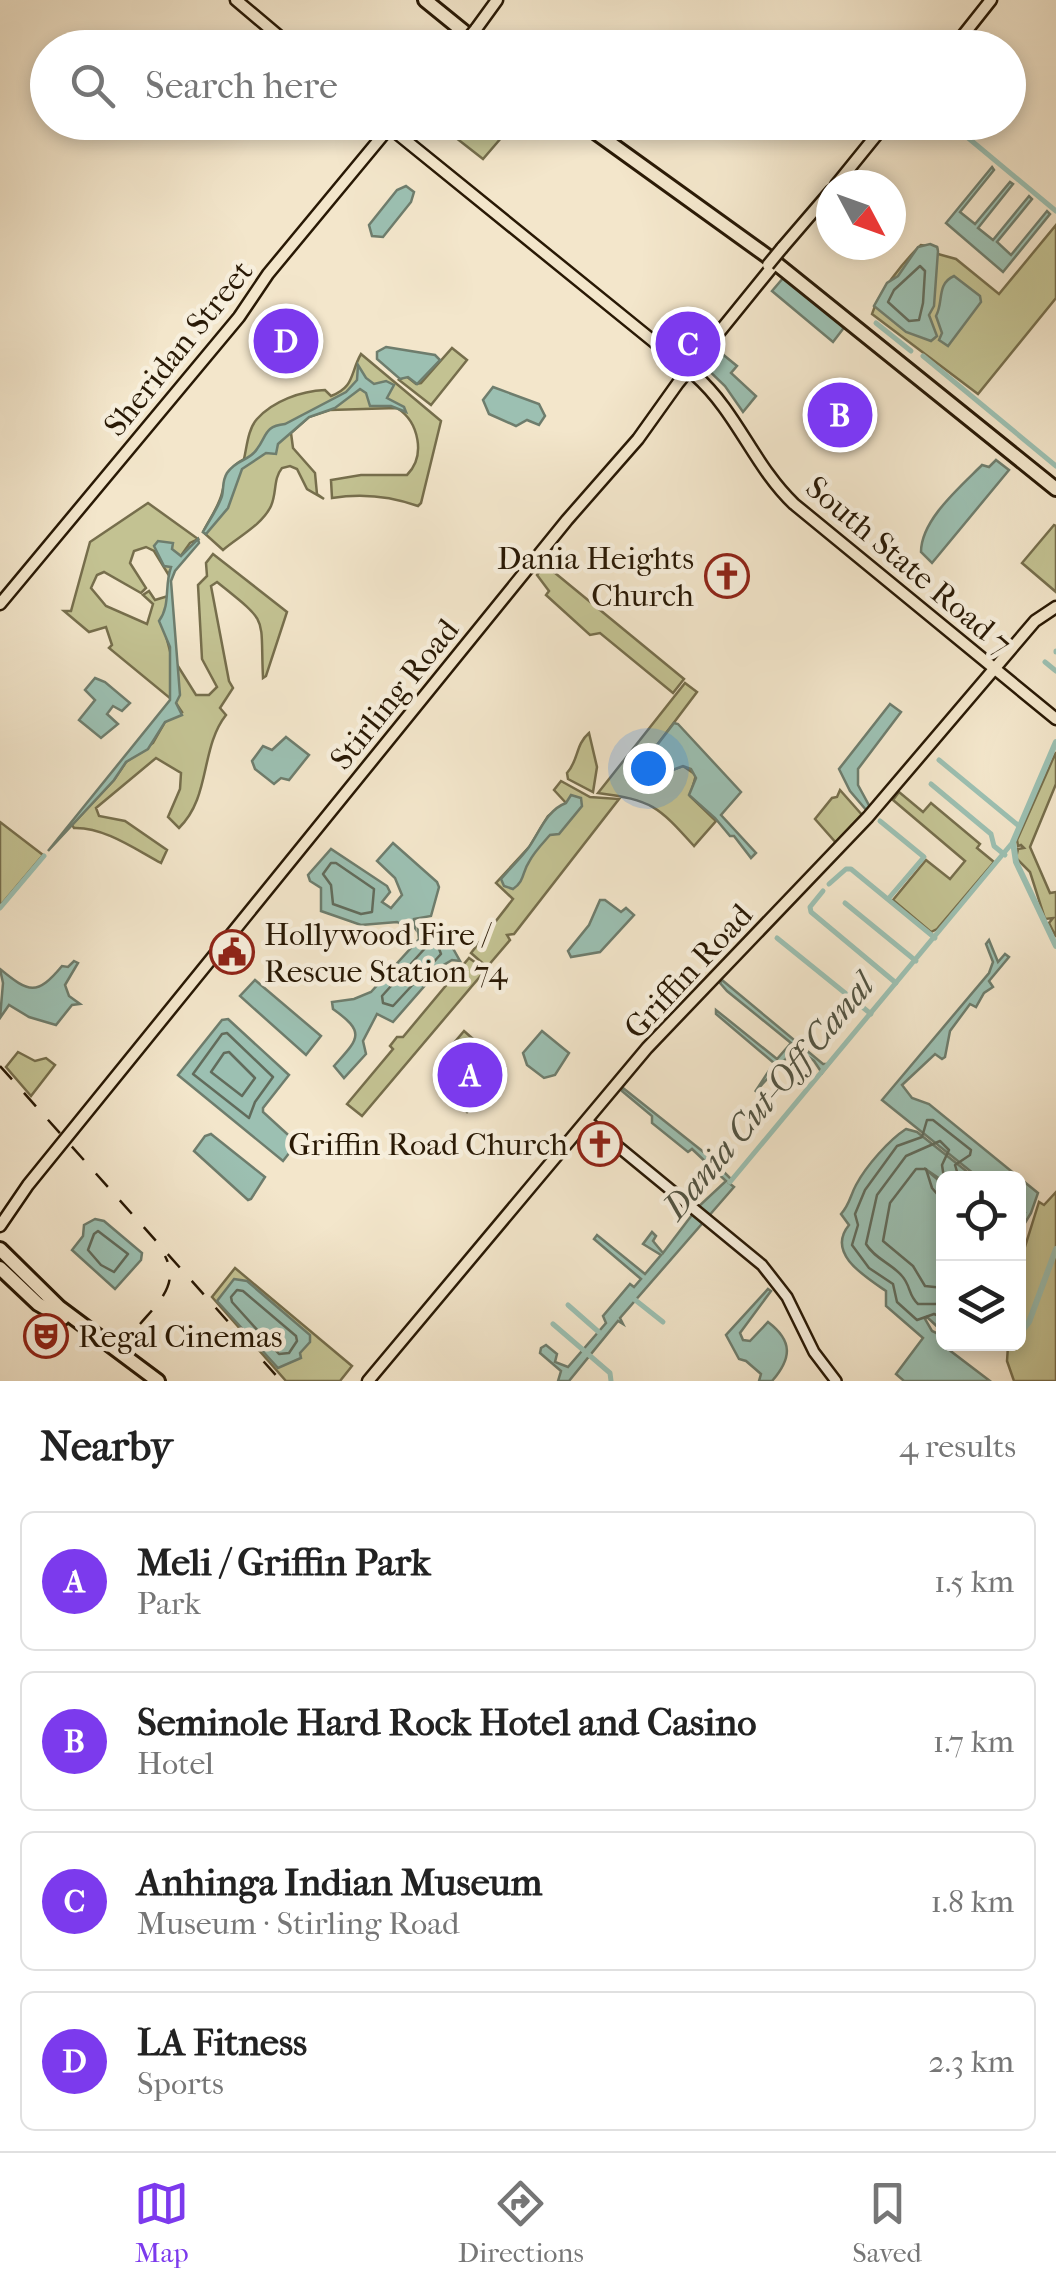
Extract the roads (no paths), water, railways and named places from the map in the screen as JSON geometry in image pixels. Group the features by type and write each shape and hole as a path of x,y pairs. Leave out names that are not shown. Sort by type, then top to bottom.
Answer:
{"highway":[{"path":"428,0 465,30"},
{"path":"609,140 782,267 1056,484"},
{"path":"610,140 800,275 1056,484"},
{"path":"0,1240 28,1272 152,1379"},
{"path":"0,1254 120,1352"},
{"path":"0,1254 52,1304 152,1379"},
{"path":"0,1254 21,1282 63,1318"},
{"path":"0,1254 34,1290"},
{"path":"0,1268 30,1298 152,1379"},
{"path":"21,1282 152,1379"},
{"path":"80,1322 93,1334"}],"main road":[{"path":"239,0 274,30"},
{"path":"473,30 495,0"},
{"path":"965,30 989,0"},
{"name":"Sheridan Street","path":"0,601 236,319 265,272 376,140"},
{"name":"Sheridan Street","path":"0,601 186,381 376,140"},
{"name":"South State Road 7","path":"408,140 688,366 731,407 791,495 1056,716"},
{"path":"851,170 875,140"},
{"name":"Stirling Road","path":"0,1216 816,212"},
{"path":"186,381 192,368"},
{"path":"39,557 49,539"},
{"name":"Griffin Road","path":"371,1381 638,1062 870,821 1036,627 1056,610"},
{"name":"Stirling Road","path":"0,1226 162,1017"},
{"path":"589,1122 706,1220 772,1282 789,1306 812,1355 834,1381"},
{"name":"Griffin Road","path":"371,1381 497,1231"}],"water":[{"path":"992,167 994,170 960,212 975,224 1010,182 1013,184 978,228 993,240 1029,196 1032,199 997,242 1011,255 1047,211 1050,214 1003,272 946,223"},
{"path":"406,186 414,192 411,202 383,237 372,236 369,225 397,190"},
{"path":"930,244 938,251 934,306 929,315 937,336 931,341 906,332 874,306 887,283 898,276 918,247"},
{"path":"954,276 980,296 981,302 948,346 939,340 942,333 936,316 943,288"},
{"path":"784,277 846,325 833,342 772,291"},
{"path":"386,347 435,355 440,360 417,384 408,377 400,379 377,359 377,352"},
{"path":"715,348 737,366 731,373 756,396 743,412 725,386 702,364"},
{"path":"358,365 374,384 386,381 394,385 387,398 406,412 391,406 370,406 366,393 360,389 335,408 309,417 278,444 276,454 266,453 242,469 228,508 206,534 203,532 220,501 224,479 231,468 254,453 273,427 346,392 357,380"},
{"path":"493,387 539,404 545,416 539,425 527,420 516,426 489,414 483,400"},
{"path":"996,460 1009,470 932,563 921,552 934,516 982,465 989,467"},
{"path":"198,539 199,543 171,581 180,695 176,703 182,715 165,722 148,749 126,762 48,851 170,700 170,647 159,621 165,608 171,567 164,566 154,546 158,541 173,543 172,549 181,556"},
{"path":"95,678 130,703 122,711 113,706 107,714 118,724 101,738 79,720 95,700 85,690"},
{"path":"890,704 901,712 858,769 858,785 871,809 867,811 850,791 839,769"},
{"path":"674,723 741,792 721,815 756,853 751,858 734,836 689,795 696,778 691,769 683,766 667,772 651,757"},
{"path":"286,737 309,755 289,780 281,778 274,784 255,769 252,761 263,746 272,750"},
{"path":"571,795 581,798 582,806 559,834 550,835 539,848 517,886 504,886 501,879 549,816"},
{"path":"393,843 437,882 431,916 414,919 415,928 410,921 403,925 361,925 321,911 321,888 308,875 331,849 387,886 390,892 382,902 391,908 402,895 395,878 377,861"},
{"path":"600,900 621,912 626,908 634,915 600,952 571,957 568,951 589,925"},
{"path":"418,930 423,937 446,936 460,961 452,960 442,966 393,1022 377,1014 363,1041 366,1054 344,1078 334,1066 349,1049 355,1030 333,1009 332,1002 371,992 419,939"},
{"path":"989,940 998,962 1005,954 1009,957 989,981 993,987 976,1007 970,1004 950,1031 945,1057 935,1054 902,1085 912,1098 929,1104 1011,1171 970,1171 882,1100 989,973 993,962 986,944"},
{"path":"74,961 78,963 65,985 69,996 80,1004 72,1005 56,1025 29,1017 9,1005 0,1018 0,969 32,988"},
{"path":"255,980 321,1036 306,1055 240,996"},
{"path":"722,980 823,1064 829,1064 822,1073 814,1061 796,1048 755,1092 774,1063 716,1010 777,1059 791,1043 727,991 720,983"},
{"path":"228,1019 289,1075 263,1108 297,1143 283,1161 178,1075 222,1020"},
{"path":"542,1031 569,1053 555,1075 544,1078 527,1065 523,1053"},
{"path":"623,1088 706,1154 732,1180 729,1183 734,1187 620,1318 623,1324 618,1321 569,1381 558,1381 561,1371 540,1353 541,1348 546,1345 557,1354 555,1362 568,1367 606,1323 603,1316 630,1284 634,1287 641,1279 594,1239 597,1235 645,1274 661,1255 643,1244 652,1232 656,1236 653,1241 663,1253 698,1207 726,1181 692,1149 688,1152 652,1123 652,1116"},
{"path":"906,1129 917,1132 966,1171 936,1171 936,1176 924,1168 936,1178 936,1325 925,1319 936,1333 936,1351 951,1351 990,1381 904,1381 896,1374 923,1338 886,1306 886,1291 851,1263 842,1245 849,1225 841,1214 856,1185 885,1147"},
{"path":"211,1134 265,1177 251,1199 194,1151"},
{"path":"1026,1183 1038,1193 1026,1221"},
{"path":"95,1219 104,1221 142,1253 141,1260 115,1289 72,1250 83,1236 84,1225"},
{"path":"234,1279 247,1281 310,1335 301,1358 278,1368 217,1301"},
{"path":"768,1289 771,1291 740,1333 743,1340 750,1341 768,1322 782,1336 787,1350 772,1381 759,1381 761,1374 739,1359 726,1335"}],"waterway":[{"path":"971,140 1056,211"},
{"path":"876,323 911,351"},
{"path":"923,356 1056,466"},
{"path":"1045,662 1056,671"},
{"name":"Dania Cut-Off Canal","path":"1056,742 1013,842 1016,862 1056,946"},
{"path":"939,760 1019,826"},
{"path":"931,784 991,834 994,846 1005,855"},
{"path":"880,821 924,857 889,898"},
{"name":"Dania Cut-Off Canal","path":"730,1182 1013,842"},
{"path":"0,908 44,856"},
{"path":"829,884 851,869 935,938"},
{"path":"823,891 810,907 811,912 896,983"},
{"path":"845,903 916,961"},
{"path":"777,938 871,1014"},
{"path":"1026,1326 1056,1249"},
{"path":"634,1299 663,1322"},
{"path":"568,1305 601,1334"},
{"name":"Dania Cut-Off Canal","path":"553,1324 610,1373 611,1381"}],"railway":[{"path":"0,1066 281,1381"},
{"path":"140,1324 165,1293 170,1275 165,1256"}],"place":[{"name":"LA Fitness","path":"286,341"},
{"name":"Anhinga Indian Museum","path":"688,344"},
{"name":"Seminole Hard Rock Hotel and Casino","path":"840,415"},
{"name":"Dania Heights Church","path":"727,576"},
{"name":"Hollywood Fire / Rescue Station 74","path":"232,952"},
{"name":"Meli / Griffin Park","path":"470,1075"},
{"name":"Griffin Road Church","path":"600,1144"},
{"name":"Regal Cinemas","path":"46,1336"}]}
